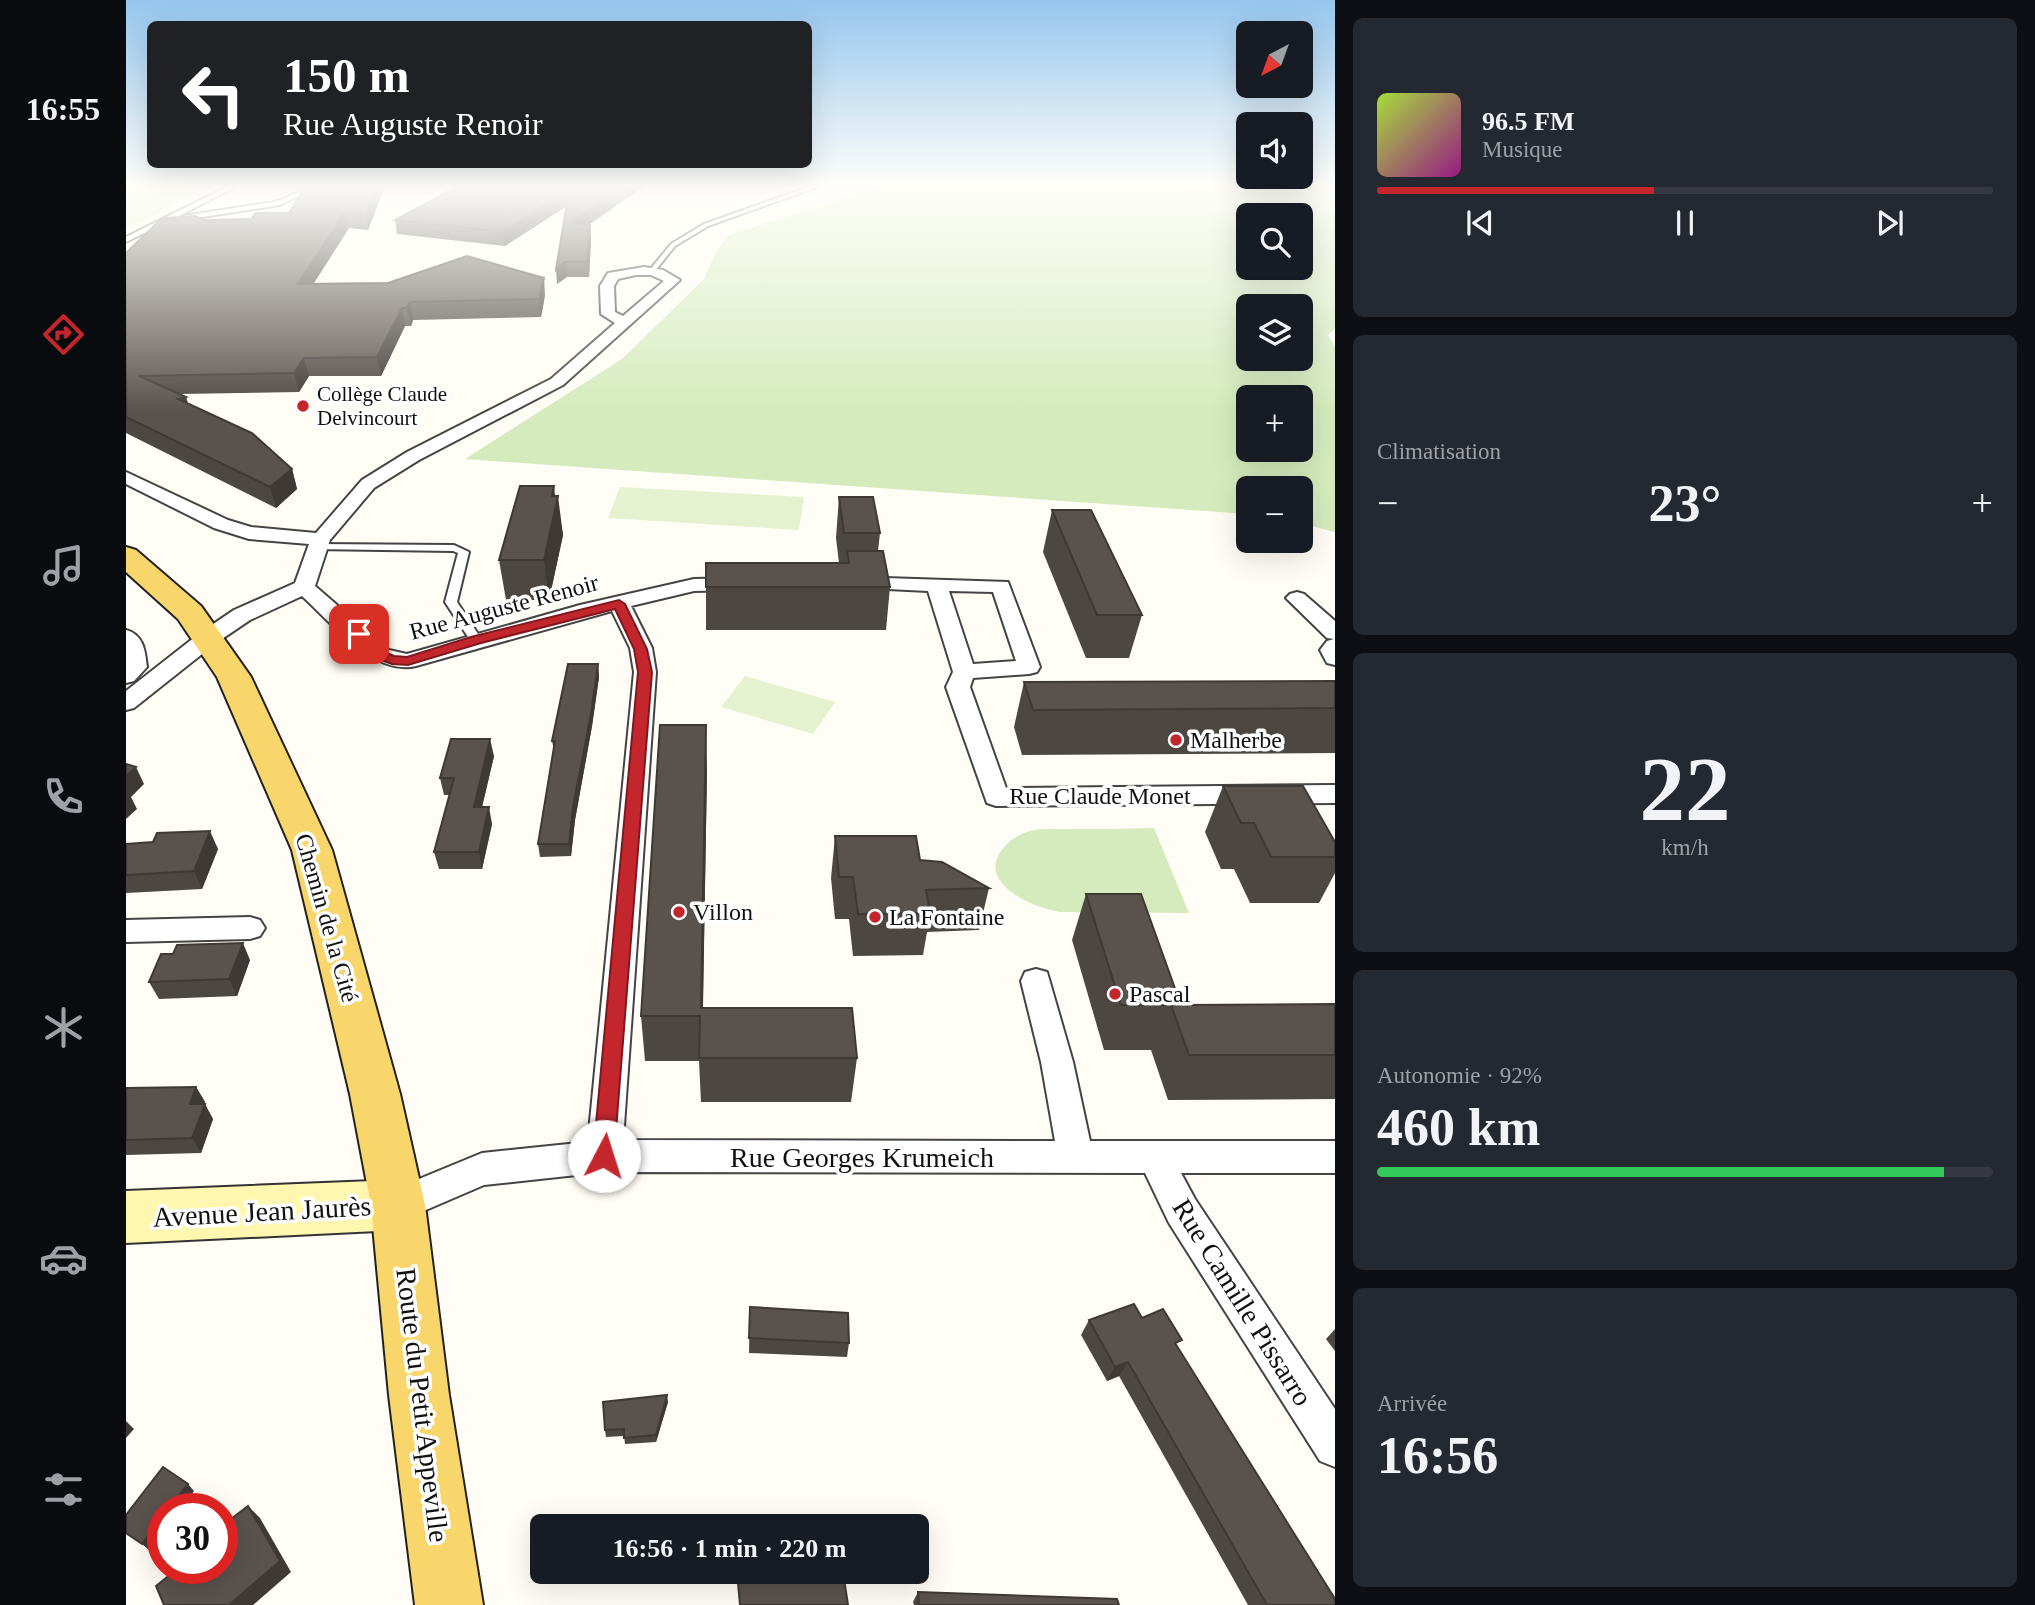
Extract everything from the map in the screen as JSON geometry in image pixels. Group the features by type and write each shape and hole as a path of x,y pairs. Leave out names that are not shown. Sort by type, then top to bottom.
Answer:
{"main road":[{"name":"Chemin de la Cité","path":"126,556 190,613 240,687 312,850 377,1101 398,1205"},
{"name":"Route du Petit Appeville","path":"398,1205 419,1395 449,1605"}],"street":[{"path":"126,703 208,638 242,615 304,587 319,543 369,484 413,456 558,382 673,280 661,272 652,271 613,276 607,286 608,314 624,322"},
{"path":"126,477 221,524 249,533 319,543"},
{"path":"834,583 1001,586 1030,667 964,673"},
{"name":"Rue Auguste Renoir","path":"304,587 381,655 392,660 423,658 476,640 694,585 764,584"},
{"name":"Rue Claude Monet","path":"936,584 964,673 958,687 996,796 1335,794"},
{"path":"1297,598 1335,633"},
{"path":"604,1156 645,672 640,649 619,604"},
{"path":"126,637 132,644 136,667 126,676"},
{"path":"1335,646 1331,650 1335,658"},
{"path":"126,932 250,928"},
{"path":"1036,981 1060,1076 1076,1157"},
{"name":"Rue Georges Krumeich","path":"398,1205 482,1169 604,1156 1335,1157"},
{"name":"Rue Camille Pissarro","path":"1155,1157 1182,1211 1335,1446"},
{"name":"Avenue Jean Jaurès","path":"126,1217 398,1205"}],"lane":[{"path":"652,271 660,261"},
{"path":"319,543 454,548 464,552 451,602 476,640"}],"green space":[{"path":"712,261 1236,261 1236,280 1313,280 1313,261 1335,261 1335,329 1328,335 1335,347 1335,532 1313,526 1313,476 1236,476 1236,513 465,459 622,359 704,279"},
{"path":"620,487 804,497 799,530 608,518"},
{"path":"745,676 835,702 813,734 721,707"},
{"path":"1154,828 1189,913 1060,912 1021,899 1000,881 996,870 997,858 1006,845 1030,831"}],"building":[{"path":"126,261 313,261 298,284 388,283 453,261 484,261 544,278 539,299 410,302 407,308 402,308 377,357 304,358 294,373 139,376 186,397 178,399 252,433 292,469 270,487 126,417"},
{"path":"557,261 587,261 565,262 556,270"},
{"path":"520,486 554,486 552,496 558,496 544,560 499,560"},
{"path":"839,497 873,497 880,533 844,533"},
{"path":"1052,510 1091,510 1142,615 1097,615"},
{"path":"847,551 883,551 890,587 706,587 706,563 849,563"},
{"path":"568,664 598,664 591,714 573,807 569,844 538,844 555,741 552,741"},
{"path":"1335,681 1335,708 1033,710 1024,682"},
{"path":"660,725 706,725 701,1008 852,1008 857,1058 699,1058 700,1016 641,1016"},
{"path":"451,739 490,739 474,807 489,807 479,852 434,852 454,778 440,778"},
{"path":"126,764 136,767 126,776"},
{"path":"1223,786 1303,786 1335,842 1335,857 1271,857 1254,823 1241,823"},
{"path":"210,831 194,871 126,875 126,844 153,842 157,833"},
{"path":"835,836 916,836 920,860 942,862 989,888 926,890 930,913 858,914 853,877 839,877"},
{"path":"1086,894 1141,894 1181,1005 1335,1004 1335,1055 1189,1055 1171,1005 1121,1005"},
{"path":"243,943 229,979 149,982 161,954 173,954 177,945"},
{"path":"196,1087 190,1104 205,1104 192,1138 126,1140 126,1088"},
{"path":"1134,1304 1142,1318 1163,1309 1182,1340 1175,1343 1335,1599 1335,1605 1267,1605 1128,1362 1115,1367 1089,1320"},
{"path":"750,1307 848,1313 849,1343 749,1338"},
{"path":"667,1395 656,1435 624,1438 624,1429 605,1430 603,1402"},
{"path":"163,1467 188,1484 181,1493 147,1493 147,1538 142,1544 126,1533 126,1515"},
{"path":"248,1506 280,1561 229,1605 164,1605 156,1586 158,1584 238,1584 238,1514"},
{"path":"738,1584 845,1584 848,1605 740,1605"},
{"path":"918,1592 1117,1599 1119,1605 919,1605"}],"place":[{"name":"Collège Claude Delvincourt","path":"303,406"},
{"name":"Malherbe","path":"1176,740"},
{"name":"Villon","path":"679,912"},
{"name":"La Fontaine","path":"875,917"},
{"name":"Pascal","path":"1115,994"}],"route":[{"path":"359,634 381,655 392,660 408,661 476,640 619,604 640,649 645,672 604,1156"}]}
